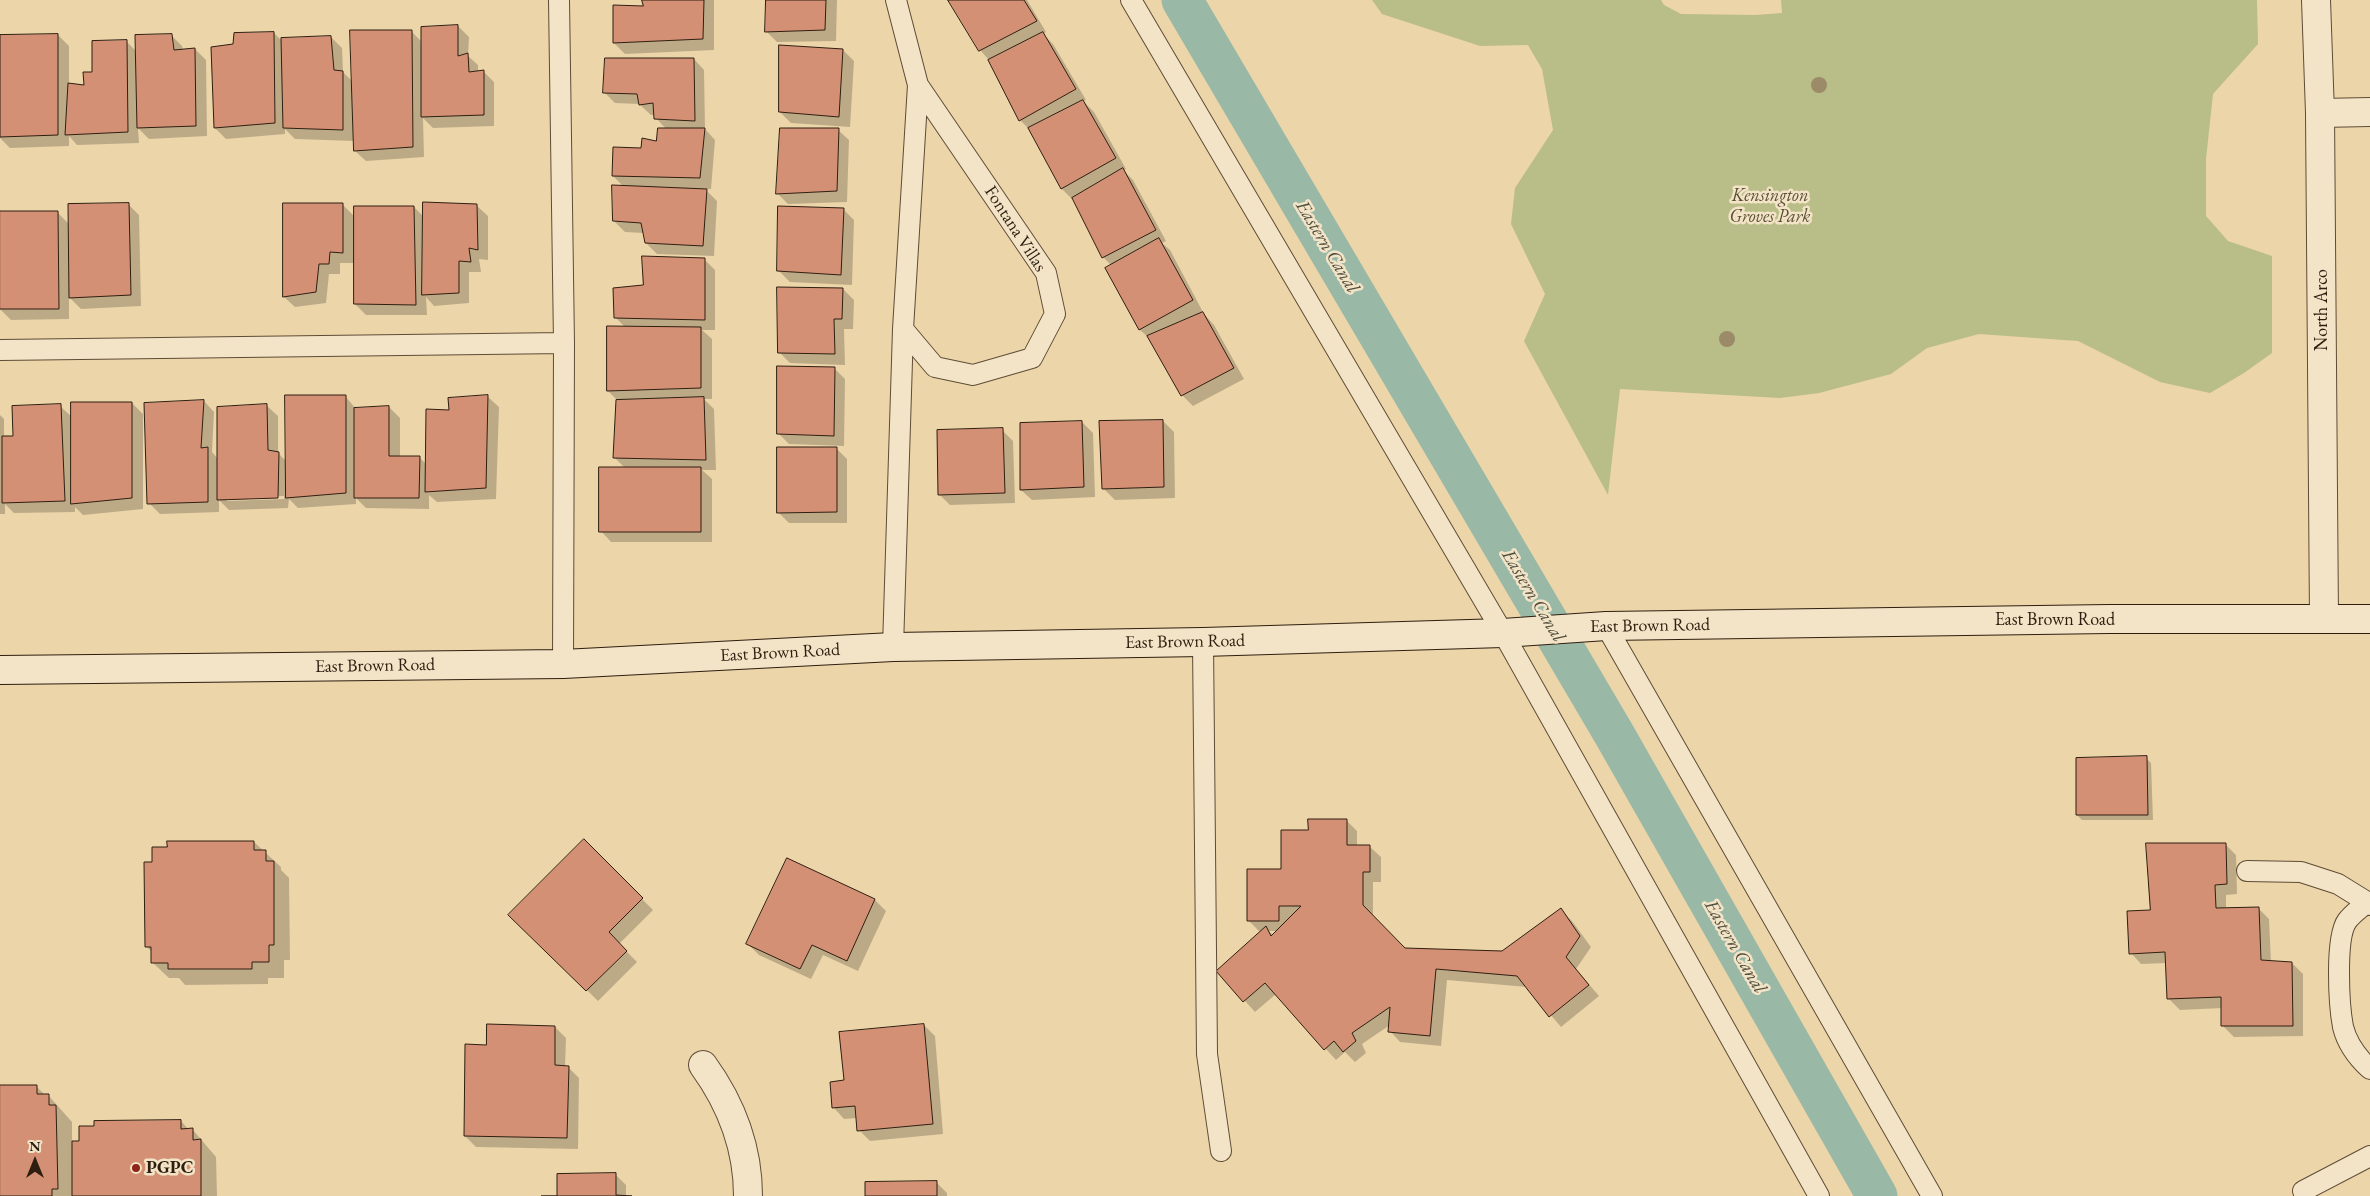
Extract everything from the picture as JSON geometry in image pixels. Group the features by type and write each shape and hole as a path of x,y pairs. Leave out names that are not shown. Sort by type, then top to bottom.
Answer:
{"main road":[{"name":"North Arco","path":"2316,0 2320,113 2324,619"},
{"path":"2320,113 2370,112"},
{"name":"East Brown Road","path":"0,670 563,664 893,647 1203,642 1503,633 1606,626 1917,621 2370,619"},
{"path":"703,1066 721,1090 734,1119 744,1149 748,1196"}],"lane":[{"path":"559,0 564,343 563,664"},
{"name":"Fontana Villas","path":"893,647 903,329 918,85 896,0"},
{"path":"1131,0 1503,633 1819,1196"},
{"name":"Fontana Villas","path":"903,329 935,367 973,375 1032,358 1055,314 1046,273 918,85"},
{"path":"0,350 564,343"},
{"path":"1606,626 1932,1196"},
{"path":"1203,642 1207,1054 1221,1150"},
{"path":"2248,871 2301,872 2338,884 2368,903 2347,921 2342,936 2338,968 2343,1028 2358,1058 2370,1069"},
{"path":"2303,1191 2370,1156"}],"green space":[{"name":"Kensington Groves Park","path":"1372,0 1661,0 1664,5 1681,14 1755,15 1782,13 1781,0 2257,0 2258,44 2213,94 2206,159 2206,216 2228,241 2272,256 2272,353 2244,373 2210,393 2160,382 2078,341 1979,334 1927,348 1891,374 1819,393 1780,398 1620,389 1608,495 1524,341 1545,294 1511,224 1515,188 1553,130 1542,69 1528,45 1480,46 1382,14"}],"building":[{"path":"642,0 704,0 703,39 613,43 613,5 643,6"},
{"path":"766,0 826,0 825,30 765,32"},
{"path":"948,0 1024,0 1037,21 979,51"},
{"path":"458,25 458,56 468,53 469,72 484,70 484,115 421,117 421,27"},
{"path":"350,30 412,30 413,147 354,151"},
{"path":"274,32 275,123 214,128 211,47 233,44 234,33"},
{"path":"1043,32 1076,89 1019,121 988,60"},
{"path":"58,34 58,135 0,137 0,35"},
{"path":"172,34 174,50 195,48 196,126 137,128 135,35"},
{"path":"331,36 334,70 343,71 343,130 283,128 281,38"},
{"path":"127,40 128,132 65,135 68,83 84,85 83,72 92,72 92,41"},
{"path":"779,45 843,49 839,117 779,112"},
{"path":"605,58 694,58 695,121 654,119 653,103 639,105 637,94 603,93"},
{"path":"1083,100 1116,158 1061,189 1028,128"},
{"path":"658,128 705,128 700,178 612,176 613,147 641,148 642,138 656,141"},
{"path":"780,128 839,128 837,191 776,194"},
{"path":"1123,168 1156,230 1102,258 1072,198"},
{"path":"612,185 707,189 703,246 645,243 641,223 613,221"},
{"path":"423,202 477,204 478,250 469,248 471,262 459,261 459,293 422,295"},
{"path":"129,203 131,295 69,298 68,204"},
{"path":"283,203 343,203 343,253 330,252 329,264 319,264 316,292 283,297"},
{"path":"354,206 414,206 416,305 354,304"},
{"path":"778,206 844,208 841,275 777,271"},
{"path":"0,211 58,211 59,309 0,309"},
{"path":"1159,238 1193,300 1139,330 1105,268"},
{"path":"642,256 705,258 705,320 614,318 613,288 643,285"},
{"path":"777,287 843,288 842,319 834,319 835,354 778,353"},
{"path":"1203,312 1234,368 1181,396 1147,336"},
{"path":"607,326 701,327 701,388 607,391"},
{"path":"777,366 835,367 834,436 777,434"},
{"path":"285,395 346,395 346,493 286,498"},
{"path":"488,395 486,488 425,492 426,409 449,410 448,398"},
{"path":"704,397 706,460 613,458 616,400"},
{"path":"204,400 201,448 208,447 208,502 147,504 144,403"},
{"path":"71,402 132,402 132,498 71,504"},
{"path":"61,404 65,501 2,503 2,436 13,436 12,406"},
{"path":"267,404 268,450 279,452 278,498 217,500 217,407"},
{"path":"389,406 389,456 420,456 419,498 354,498 354,408"},
{"path":"1163,420 1164,487 1102,489 1099,421"},
{"path":"1082,421 1084,487 1020,490 1020,423"},
{"path":"1003,428 1005,493 938,495 937,430"},
{"path":"777,447 837,447 837,512 777,513"},
{"path":"599,467 701,467 701,532 599,532"},
{"path":"2147,756 2148,815 2076,815 2076,758"},
{"path":"1308,819 1347,819 1347,845 1370,845 1370,872 1363,872 1363,905 1405,948 1502,951 1561,908 1580,936 1566,957 1589,985 1549,1017 1517,976 1436,969 1430,1036 1388,1032 1390,1007 1352,1033 1356,1041 1343,1052 1334,1041 1324,1050 1265,983 1243,1002 1216,971 1266,926 1271,936 1301,906 1279,906 1279,921 1247,921 1247,869 1281,869 1281,830 1308,830"},
{"path":"584,839 643,898 609,932 627,951 586,991 508,915"},
{"path":"167,841 254,841 254,850 266,850 266,861 274,861 274,945 269,945 269,962 252,962 252,969 168,969 168,963 151,963 151,947 145,947 144,862 152,862 152,847 167,847"},
{"path":"2146,843 2226,843 2227,884 2215,885 2216,908 2259,907 2261,960 2292,962 2293,1026 2221,1026 2221,997 2167,999 2165,952 2129,954 2127,911 2150,910"},
{"path":"787,858 875,899 847,961 812,945 800,969 746,944"},
{"path":"487,1024 555,1026 555,1065 569,1066 567,1138 464,1136 465,1044 486,1045"},
{"path":"924,1024 933,1124 857,1131 855,1106 832,1108 830,1082 844,1080 839,1032"},
{"path":"0,1085 37,1085 37,1094 49,1094 49,1105 56,1105 58,1189 52,1189 52,1196 0,1196"},
{"name":"PGPC","path":"181,1120 181,1129 193,1128 193,1140 201,1139 201,1196 72,1196 72,1141 79,1141 79,1126 94,1126 94,1121"},
{"path":"616,1173 616,1195 632,1196 557,1196 557,1174"},
{"path":"937,1181 937,1196 865,1196 865,1182"}],"waterway":[{"name":"Eastern Canal","path":"1182,0 1614,734 1877,1196"}],"place":[{"name":"PGPC","path":"136,1168"}]}
